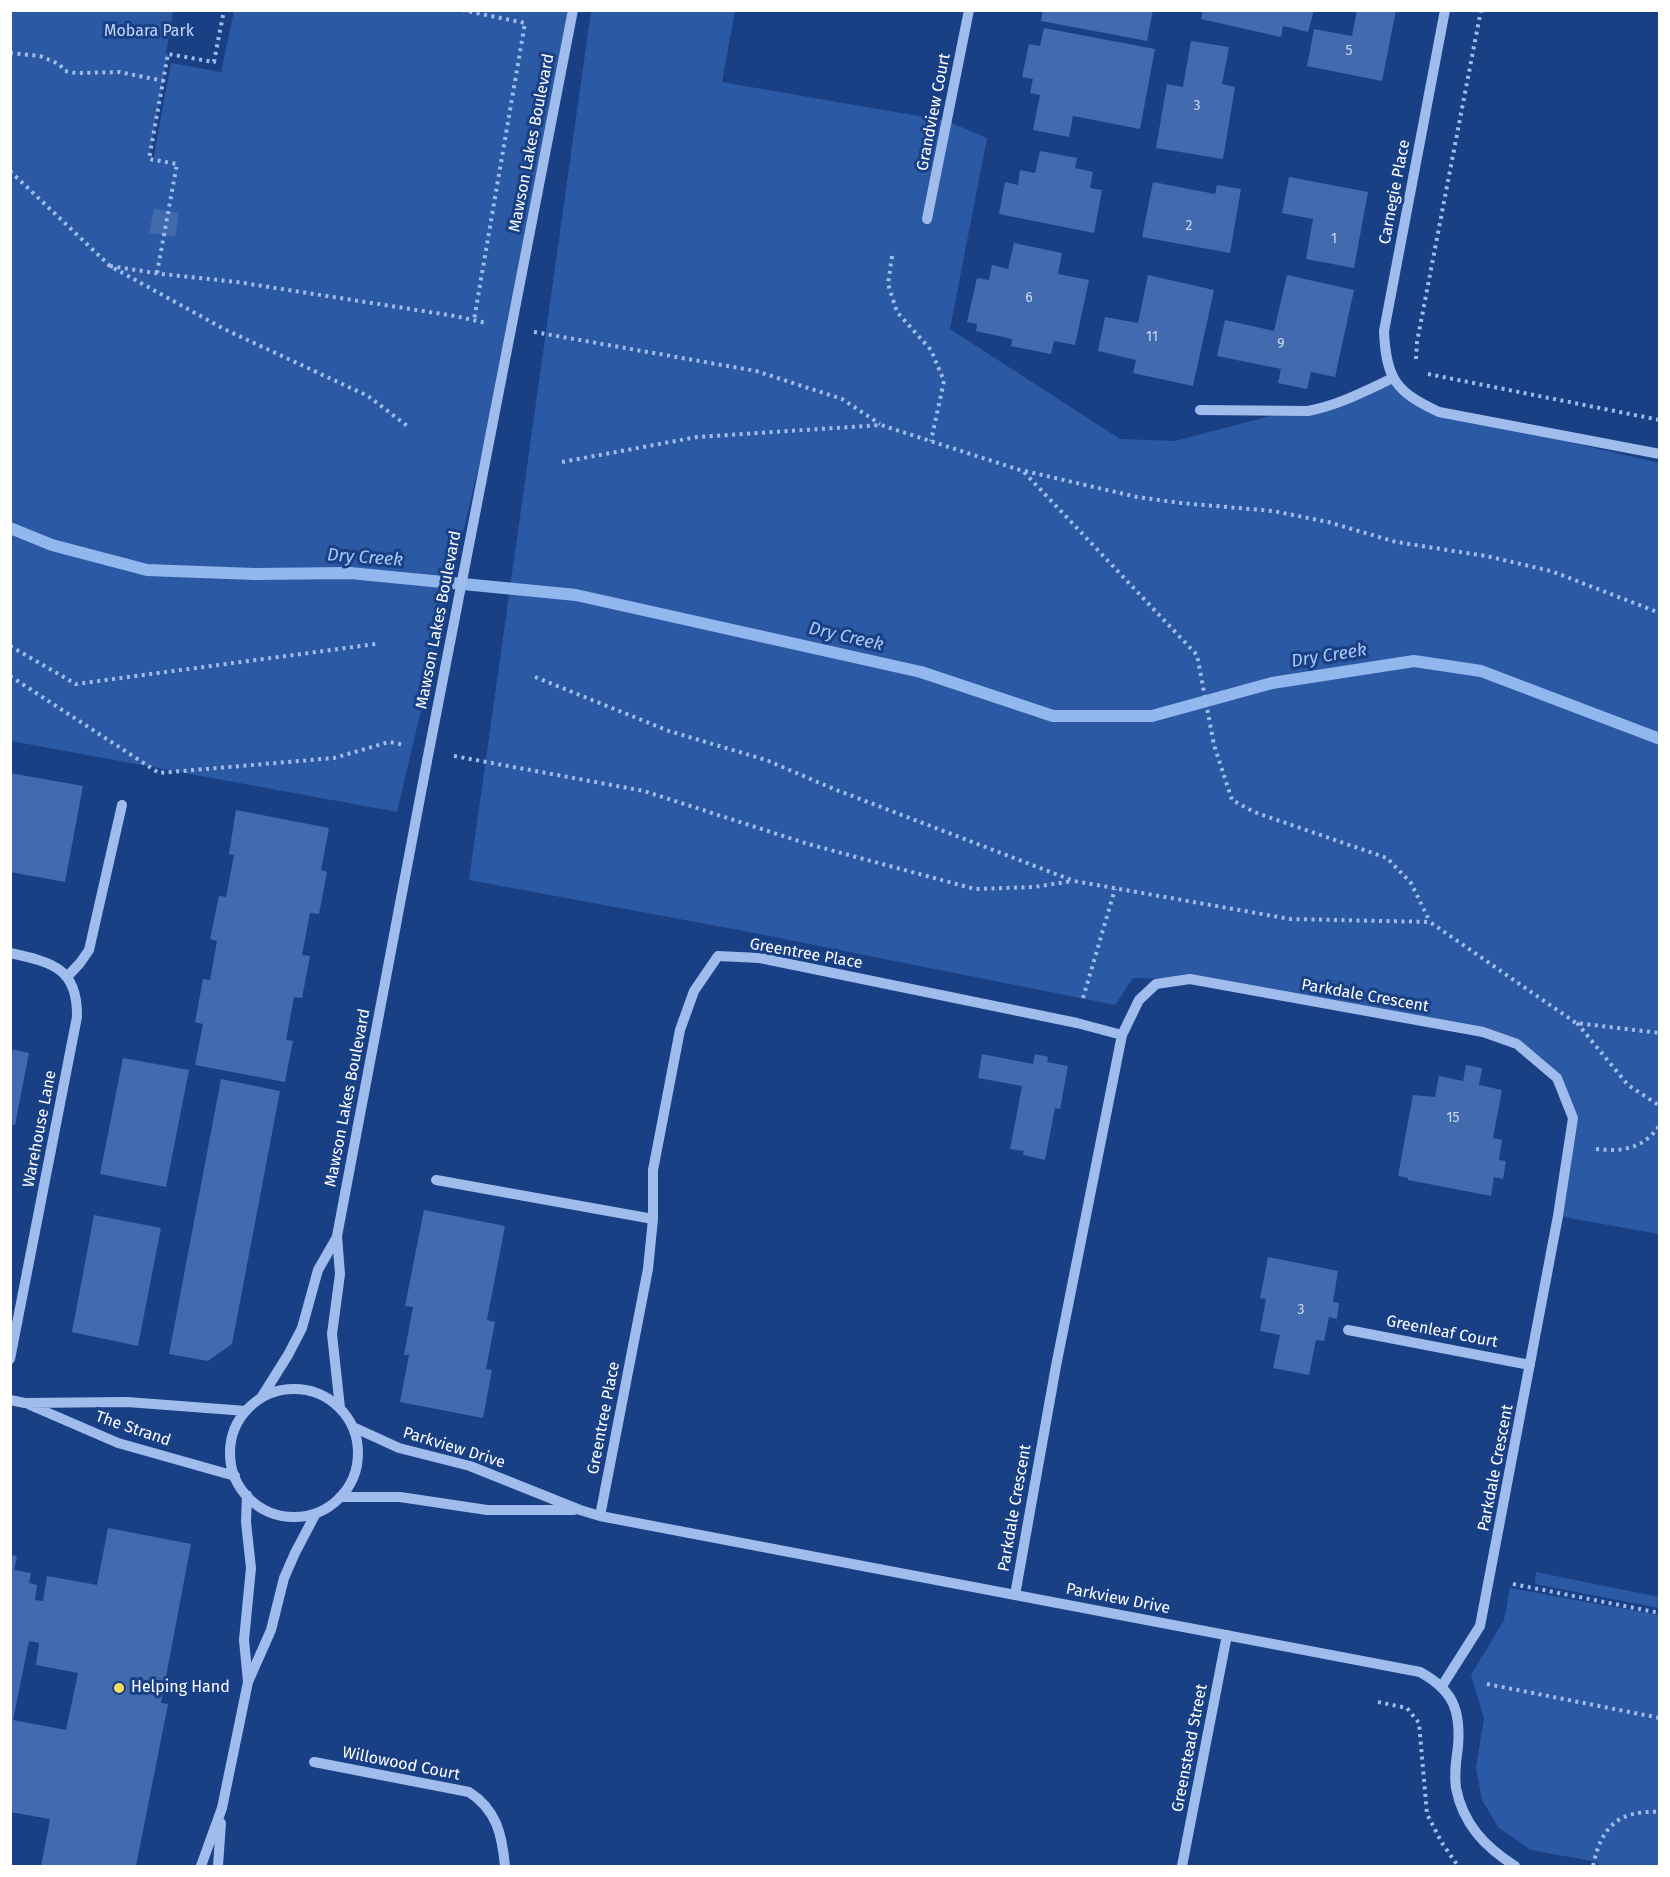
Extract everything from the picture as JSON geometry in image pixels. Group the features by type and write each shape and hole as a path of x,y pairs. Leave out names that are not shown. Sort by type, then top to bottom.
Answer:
{"street":[{"name":"Mawson Lakes Boulevard","path":"340,1408 332,1334 340,1274 337,1236 573,10"},
{"name":"Grandview Court","path":"927,219 969,10"},
{"name":"Carnegie Place","path":"1446,10 1384,331 1385,358 1393,378 1414,400 1439,412 1659,454"},
{"path":"1200,410 1308,411 1326,408 1347,400 1393,378"},
{"path":"10,953 43,960 57,967 68,977 80,963 89,950 122,805"},
{"name":"Greentree Place","path":"600,1516 648,1269 653,1170 680,1030 694,991 718,956 760,958 1077,1023 1122,1035"},
{"name":"Warehouse Lane","path":"10,1359 77,1017 77,999 68,977"},
{"name":"Parkdale Crescent","path":"1015,1595 1056,1366 1122,1035 1139,1000 1156,984 1191,979 1483,1032 1517,1044 1557,1078 1573,1118 1563,1185 1480,1626 1442,1686"},
{"path":"436,1180 652,1219"},
{"name":"Mawson Lakes Boulevard","path":"260,1398 288,1355 302,1328 318,1270 337,1236"},
{"name":"Greenleaf Court","path":"1348,1330 1530,1365"},
{"path":"305,1389 330,1400 340,1408 353,1427 357,1445 353,1479 340,1497 316,1513 301,1517 284,1516 267,1511 253,1502 238,1485 231,1465 231,1442 236,1426 246,1411 260,1398 277,1391 305,1389"},
{"name":"The Strand","path":"10,1400 25,1403 127,1402 246,1411"},
{"name":"The Strand","path":"25,1403 118,1443 235,1476"},
{"name":"Parkview Drive","path":"353,1427 399,1448 470,1466 600,1516 1410,1669 1434,1679 1442,1686"},
{"path":"247,1495 246,1522 251,1568 244,1640 248,1682"},
{"name":"Parkview Drive","path":"340,1497 400,1497 487,1510 580,1510"},
{"path":"218,1866 222,1808 248,1682 272,1630 284,1578 316,1513"},
{"name":"Greenstead Street","path":"1182,1866 1227,1635"},
{"path":"1442,1686 1449,1694 1457,1713 1458,1735 1454,1766 1456,1789 1465,1814 1474,1831 1492,1851 1515,1866"},
{"name":"Willowood Court","path":"314,1762 469,1792 482,1800 498,1828 505,1866"},
{"path":"201,1866 222,1808"}],"path":[{"path":"157,273 177,164 149,159 168,54 214,62 224,10"},
{"path":"462,10 525,23 474,320"},
{"path":"1417,363 1417,342 1481,10"},
{"path":"10,53 40,56 58,64 65,71 76,73 119,72 164,81"},
{"path":"10,171 110,266 224,329 368,396 410,428"},
{"path":"892,256 888,284 897,312 931,350 944,381 931,441"},
{"path":"110,266 237,282 474,320 511,329 756,371 842,399 881,425 1023,471 1137,497 1273,511 1328,522 1396,542 1485,556 1551,571 1659,614"},
{"path":"1422,370 1431,376 1659,420"},
{"path":"562,462 697,437 881,425"},
{"path":"1023,471 1197,655 1214,745 1232,800 1254,812 1387,858 1411,883 1430,922 1576,1023 1628,1085 1659,1106"},
{"path":"10,646 76,684 376,644"},
{"path":"10,676 159,773 334,758 389,742 410,747"},
{"path":"535,677 669,731 766,760 834,789 1074,881 1290,919 1430,922"},
{"path":"452,756 644,791 808,844 975,889 1034,887 1074,881"},
{"path":"1083,998 1115,889"},
{"path":"1576,1023 1659,1033"},
{"path":"1596,1149 1616,1151 1628,1149 1653,1134 1659,1125"},
{"path":"1490,1579 1659,1613"},
{"path":"1487,1684 1659,1718"},
{"path":"1378,1702 1407,1708 1419,1722 1427,1814 1442,1843 1458,1866"},
{"path":"1593,1866 1597,1847 1612,1824 1627,1816 1646,1811 1659,1812"}],"green space":[{"name":"Mobara Park","path":"10,11 173,11 166,53 168,54 149,159 153,160 171,63 221,72 234,11 573,11 511,329 397,812 11,741"},
{"path":"591,11 735,11 722,82 947,121 987,138 950,329 1120,439 1175,441 1396,383 1439,412 1659,463 1659,1234 1558,1216 1573,1118 1557,1078 1517,1044 1483,1032 1190,979 1133,978 1115,1005 744,931 469,880"},
{"path":"1536,1572 1659,1597 1659,1608 1535,1584"},
{"path":"1510,1588 1659,1615 1659,1866 1605,1866 1598,1865 1597,1862 1531,1850 1499,1828 1482,1800 1476,1768 1484,1718 1471,1675 1504,1620"}],"building":[{"path":"1043,10 1153,10 1147,41 1041,21"},
{"path":"1203,10 1314,10 1308,32 1283,26 1281,37 1201,19"},
{"path":"1357,10 1396,10 1382,81 1307,66 1314,29 1352,36"},
{"path":"1044,28 1155,49 1140,129 1073,116 1069,137 1033,130 1040,95 1030,93 1033,79 1022,77 1029,44 1040,46"},
{"path":"1191,41 1229,47 1222,84 1235,87 1223,159 1156,148 1167,84 1183,87"},
{"path":"1040,151 1077,158 1075,168 1093,172 1090,188 1102,190 1094,233 999,214 1005,182 1018,185 1020,170 1035,173"},
{"path":"1289,177 1368,192 1354,268 1306,259 1313,219 1282,213"},
{"path":"1153,182 1215,194 1217,185 1241,189 1230,253 1142,237"},
{"path":"154,209 179,213 175,237 149,233"},
{"path":"1014,243 1062,253 1058,274 1089,280 1075,345 1054,341 1051,354 1011,346 1012,339 976,331 977,324 967,322 977,278 989,280 992,265 1008,269"},
{"path":"1148,275 1214,290 1193,386 1133,373 1136,360 1098,351 1105,317 1138,323"},
{"path":"1287,275 1354,290 1335,377 1311,372 1307,389 1278,383 1281,369 1217,356 1225,320 1274,331"},
{"path":"10,773 83,786 65,882 10,872"},
{"path":"236,810 329,828 321,870 327,872 319,914 310,913 302,955 310,956 302,998 294,997 286,1040 293,1041 285,1082 195,1065 203,1024 195,1022 203,979 210,980 217,941 210,939 219,896 226,897 234,855 229,854"},
{"path":"10,1049 29,1053 15,1125 10,1124"},
{"path":"982,1054 1033,1064 1035,1054 1048,1057 1047,1062 1068,1066 1060,1109 1055,1108 1045,1160 1023,1155 1024,1151 1010,1149 1022,1086 978,1078"},
{"path":"123,1058 189,1070 166,1187 100,1174"},
{"path":"1466,1065 1482,1068 1479,1085 1502,1090 1493,1138 1502,1140 1499,1160 1506,1161 1503,1179 1494,1177 1491,1196 1408,1180 1408,1178 1398,1176 1413,1095 1435,1097 1439,1076 1463,1081"},
{"path":"221,1079 280,1091 232,1344 208,1361 169,1354"},
{"path":"424,1210 505,1226 487,1320 495,1322 486,1369 492,1370 483,1418 400,1402 409,1355 404,1355 413,1307 405,1306"},
{"path":"94,1215 161,1228 138,1346 72,1332"},
{"path":"1268,1257 1338,1271 1333,1302 1339,1303 1337,1319 1329,1317 1324,1341 1316,1340 1309,1375 1273,1368 1280,1335 1260,1331 1266,1299 1260,1298"},
{"name":"Helping Hand","path":"108,1528 191,1544 161,1703 168,1704 136,1866 41,1866 50,1819 10,1812 10,1555 17,1556 14,1570 31,1573 29,1583 37,1585 35,1600 43,1601 47,1576 97,1585","holes":["29,1641 39,1643 36,1665 78,1673 66,1730 13,1720"]}],"waterway":[{"name":"Dry Creek","path":"10,528 52,545 147,570 254,574 350,573 576,595 921,672 1053,716 1152,716 1272,683 1414,661 1481,671 1660,739"}],"place":[{"name":"Helping Hand","path":"119,1688"}]}
